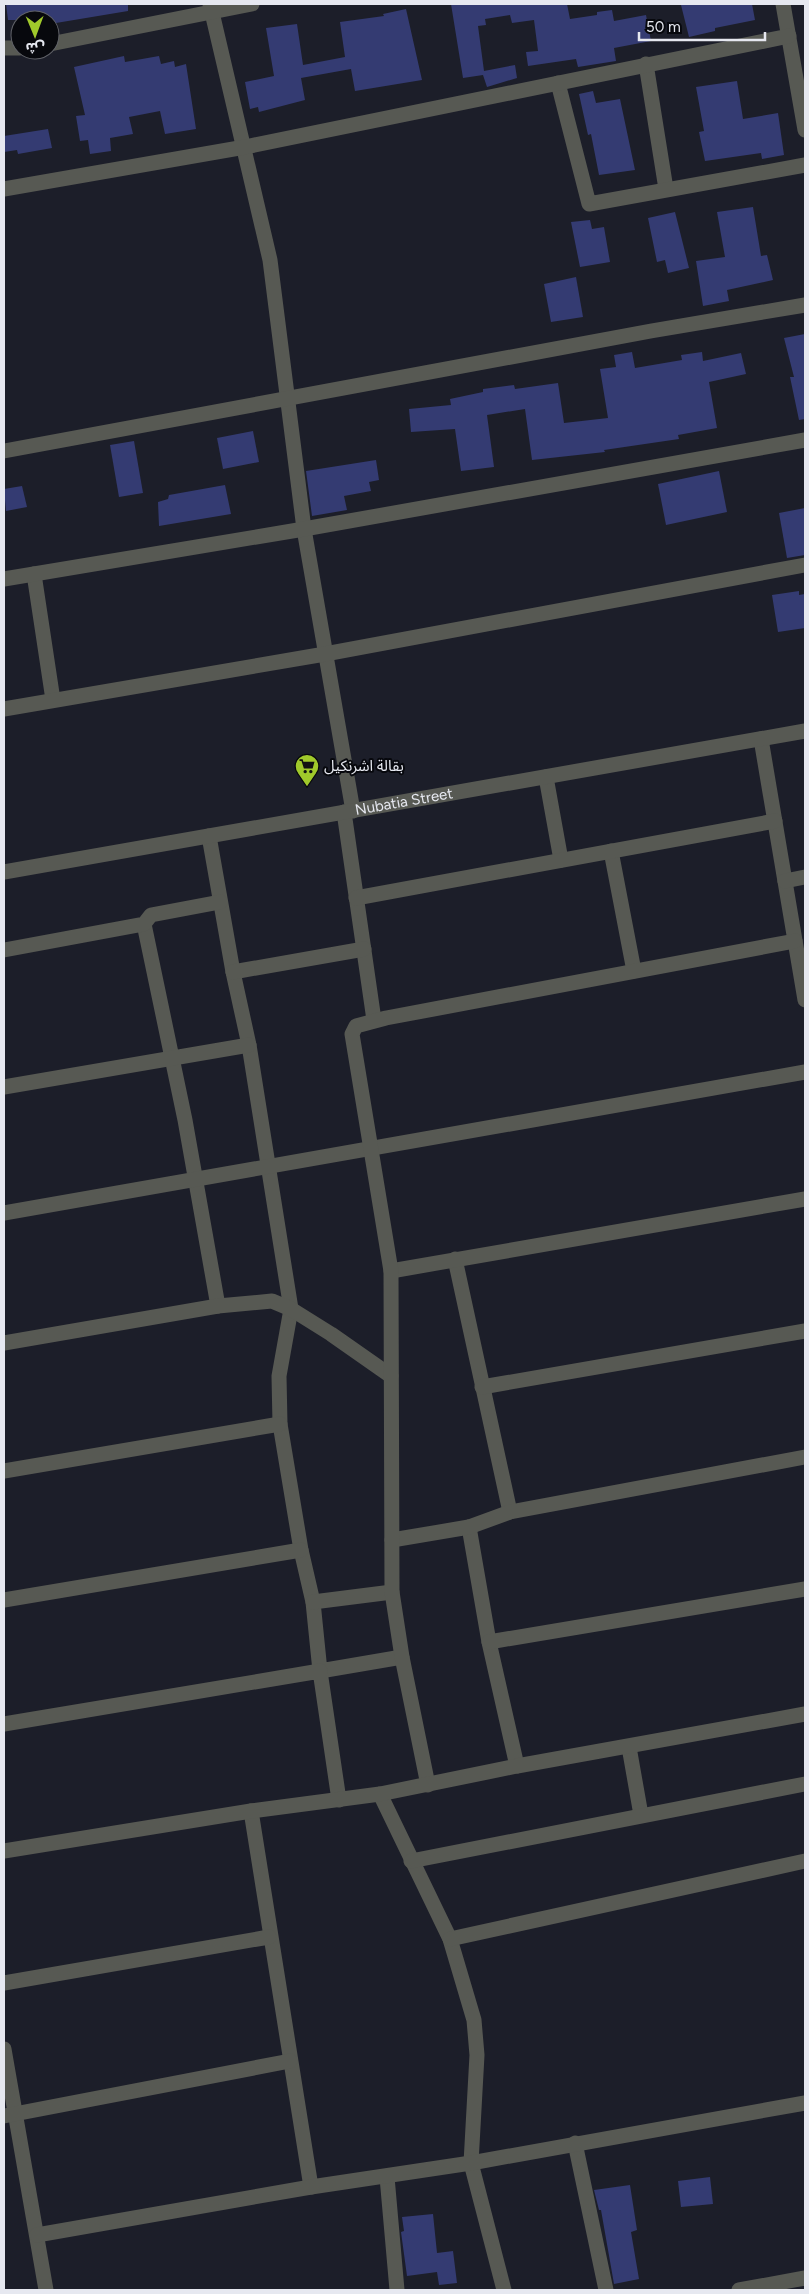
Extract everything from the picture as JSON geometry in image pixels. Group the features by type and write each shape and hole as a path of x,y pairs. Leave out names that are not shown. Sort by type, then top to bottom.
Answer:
{"street":[{"path":"60,42 210,7 252,4"},
{"path":"783,4 805,130"},
{"path":"210,7 245,146 270,260 286,400 348,812 356,898 374,1020"},
{"path":"4,189 245,146 789,36"},
{"path":"646,64 666,189"},
{"path":"558,83 589,204 805,165"},
{"path":"4,451 650,331 805,305"},
{"path":"4,579 304,529 805,440"},
{"path":"4,709 325,654 805,565"},
{"path":"34,574 53,700"},
{"name":"Nubatia Street","path":"4,872 805,731"},
{"path":"761,739 805,1000"},
{"path":"546,777 561,860"},
{"path":"356,898 775,821"},
{"path":"208,836 233,972 249,1045 291,1310 279,1376 280,1424 301,1550 314,1602 320,1671 340,1800"},
{"path":"611,851 634,972"},
{"path":"785,881 805,877"},
{"path":"4,950 144,924 148,918 157,914 220,902"},
{"path":"144,924 173,1059 218,1306"},
{"path":"428,1785 402,1657 392,1592 391,1271 352,1034 356,1026 374,1020 795,941"},
{"path":"233,972 364,949"},
{"path":"4,1087 249,1045"},
{"path":"4,1214 195,1178 270,1168 805,1072"},
{"path":"391,1271 805,1198"},
{"path":"455,1259 510,1512"},
{"path":"4,1343 218,1306 272,1301 291,1310 364,1355 391,1376"},
{"path":"482,1387 805,1331"},
{"path":"4,1471 280,1424"},
{"path":"392,1540 469,1527 510,1512 805,1458"},
{"path":"469,1527 489,1642 517,1766"},
{"path":"4,1600 301,1550"},
{"path":"489,1642 805,1589"},
{"path":"314,1602 392,1592"},
{"path":"4,1724 402,1657"},
{"path":"4,1851 251,1811 380,1794 517,1766 805,1714"},
{"path":"629,1747 641,1815"},
{"path":"411,1861 805,1784"},
{"path":"380,1794 450,1940 474,2020 477,2039 471,2163 504,2290"},
{"path":"251,1811 269,1937 311,2187"},
{"path":"450,1940 805,1861"},
{"path":"4,1983 269,1937"},
{"path":"4,2049 10,2115 37,2235 46,2290"},
{"path":"10,2115 290,2061"},
{"path":"37,2235 311,2187 471,2163 805,2103"},
{"path":"575,2143 606,2290"},
{"path":"387,2176 397,2290"},
{"path":"739,2290 805,2278"}],"building":[{"path":"6,4 128,4 128,11 60,22 60,10 10,10 10,20 8,20"},
{"path":"451,4 567,4 570,19 597,15 597,12 612,10 614,21 646,15 651,41 614,48 616,61 578,67 576,59 528,66 526,52 538,51 534,20 512,23 510,15 485,19 486,25 478,26 484,71 515,65 517,78 487,87 483,75 463,78"},
{"path":"752,4 755,20 715,28 715,31 689,37 681,5"},
{"path":"406,9 422,80 355,91 351,69 301,78 305,100 259,112 258,107 250,109 245,82 274,76 266,28 297,24 303,65 345,57 340,22 384,16 383,14"},
{"path":"124,56 125,62 159,56 161,64 174,61 175,67 186,64 196,129 165,134 160,111 129,117 133,134 110,138 111,151 90,154 88,140 80,141 76,116 85,115 74,67"},
{"path":"737,81 743,119 778,113 784,155 762,159 761,153 705,161 699,132 704,131 696,87"},
{"path":"593,91 596,103 620,99 635,170 599,175 591,134 588,135 579,94"},
{"path":"48,129 52,148 18,154 17,150 4,152 4,136"},
{"path":"753,207 761,256 767,255 773,280 727,290 729,301 703,306 696,261 725,257 717,212"},
{"path":"675,212 689,268 668,273 665,260 657,262 648,218"},
{"path":"590,220 592,229 604,227 610,262 580,267 571,222"},
{"path":"576,277 583,317 551,322 544,284"},
{"path":"805,334 805,419 799,420 790,377 794,377 784,338"},
{"path":"632,352 635,368 682,360 681,355 702,352 703,361 741,353 746,374 709,382 717,428 678,435 679,439 604,450 605,452 532,460 525,409 487,415 494,467 461,471 455,429 411,432 409,409 451,405 450,399 483,392 483,389 514,385 515,389 558,383 564,423 608,418 600,369 616,367 614,355"},
{"path":"253,431 259,462 223,469 217,438"},
{"path":"134,441 143,493 119,497 110,445"},
{"path":"376,460 379,480 369,482 371,491 344,496 347,510 312,516 306,471"},
{"path":"719,471 727,512 666,525 658,484"},
{"path":"225,485 231,514 159,526 158,502 168,499 169,495"},
{"path":"22,486 27,507 6,511 4,489"},
{"path":"805,508 805,555 787,558 779,513"},
{"path":"799,591 799,595 805,594 805,628 778,632 772,595"},
{"path":"710,2177 713,2204 681,2207 678,2181"},
{"path":"630,2185 637,2230 631,2232 639,2279 614,2284 601,2210 599,2210 594,2190"},
{"path":"433,2214 437,2253 453,2251 457,2283 439,2285 437,2272 407,2276 401,2232 404,2231 402,2217"}],"place":[{"name":"بقالة اشرنكيل","path":"307,787"}]}
